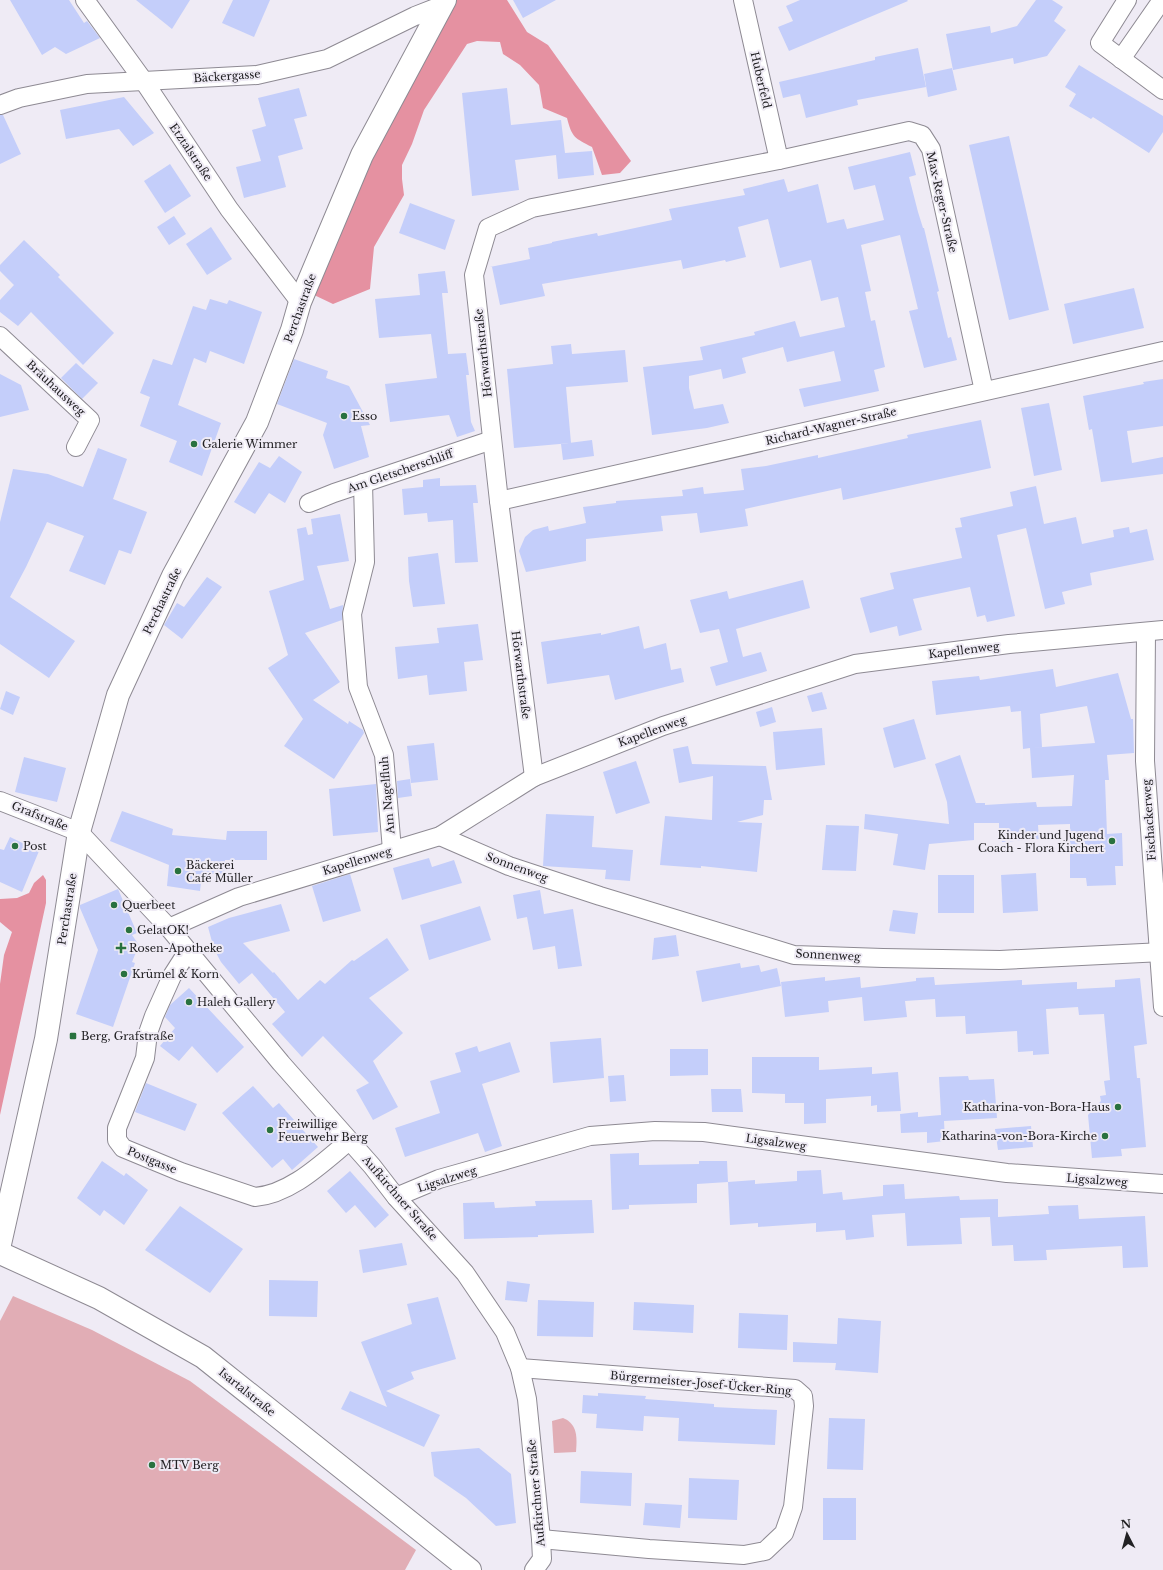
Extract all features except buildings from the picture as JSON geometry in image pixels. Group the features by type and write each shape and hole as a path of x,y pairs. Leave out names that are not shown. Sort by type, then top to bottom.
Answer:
{"main road":[{"name":"Perchastraße","path":"0,1244 46,1039 79,832 118,695 173,576 257,422 292,330 300,302 362,155 444,2"},
{"name":"Isartalstraße","path":"0,1253 99,1298 203,1357 470,1570"}],"street":[{"name":"Etztalstraße","path":"85,0 143,80 229,209 300,302"},
{"path":"1127,0 1100,43 1163,90"},
{"path":"1121,59 1162,0"},
{"name":"Huberfeld","path":"746,1 779,160"},
{"name":"Bäckergasse","path":"0,105 19,98 87,84 257,75 327,58 444,2"},
{"name":"Max-Reger-Straße","path":"779,160 884,135 909,131 922,135 931,149 984,391"},
{"name":"Hörwarthstraße","path":"534,777 499,501 474,275 488,228 532,208 779,160"},
{"name":"Bräuhausweg","path":"0,336 90,420 76,447"},
{"name":"Richard-Wagner-Straße","path":"499,501 1163,352"},
{"name":"Am Gletscherschliff","path":"309,503 363,483 492,440"},
{"name":"Am Nagelfluh","path":"363,483 365,562 352,614 358,687 384,755 392,850"},
{"name":"Kapellenweg","path":"169,928 239,897 440,836 534,777 663,726 855,664 1010,644 1154,631"},
{"name":"Fischackerweg","path":"1154,631 1145,761 1161,953 1163,1007"},
{"name":"Grafstraße","path":"0,801 79,832"},
{"name":"Aufkirchner Straße","path":"79,832 169,928 281,1063 396,1197 465,1273 505,1332 520,1368 527,1399 542,1559 534,1570"},
{"name":"Sonnenweg","path":"440,836 509,866 794,954 883,958 1000,960 1161,953"},
{"name":"Postgasse","path":"188,951 164,992 148,1033 145,1058 117,1128 117,1140 123,1148 255,1198 266,1196 299,1180 349,1141"},
{"name":"Ligsalzweg","path":"396,1197 439,1179 590,1136 655,1131 704,1132 1006,1173 1163,1184"},
{"name":"Bürgermeister-Josef-Ücker-Ring","path":"520,1368 788,1389 795,1390 803,1396 804,1406 793,1507 784,1533 765,1551 736,1554 541,1539"}],"shaded area":[{"path":"456,0 507,0 527,32 548,45 631,161 620,173 602,175 592,147 575,137 567,118 543,108 539,85 520,65 503,54 500,42 477,41 467,44 424,110 412,144 402,165 404,195 374,247 370,289 333,304 312,294 352,198 451,6"},
{"path":"43,875 46,880 46,903 0,1115 0,984 4,955 12,932 0,922 0,899 17,898 29,893 34,883"},
{"name":"MTV Berg","path":"13,1296 92,1330 190,1381 416,1550 405,1570 0,1570 0,1321"},
{"path":"563,1418 572,1424 576,1432 576,1452 554,1453 552,1421"}],"place":[{"name":"Esso","path":"344,416"},
{"name":"Galerie Wimmer","path":"194,444"},
{"name":"Kinder und Jugend Coach - Flora Kirchert","path":"1112,841"},
{"name":"Post","path":"15,846"},
{"name":"Bäckerei Café Müller","path":"178,871"},
{"name":"Querbeet","path":"114,905"},
{"name":"GelatOK!","path":"129,930"},
{"name":"Rosen-Apotheke","path":"121,948"},
{"name":"Krümel & Korn","path":"124,974"},
{"name":"Haleh Gallery","path":"189,1002"},
{"name":"Berg, Grafstraße","path":"73,1036"},
{"name":"Katharina-von-Bora-Haus","path":"1118,1107"},
{"name":"Freiwillige Feuerwehr Berg","path":"270,1130"},
{"name":"Katharina-von-Bora-Kirche","path":"1105,1136"},
{"name":"MTV Berg","path":"152,1465"}]}
